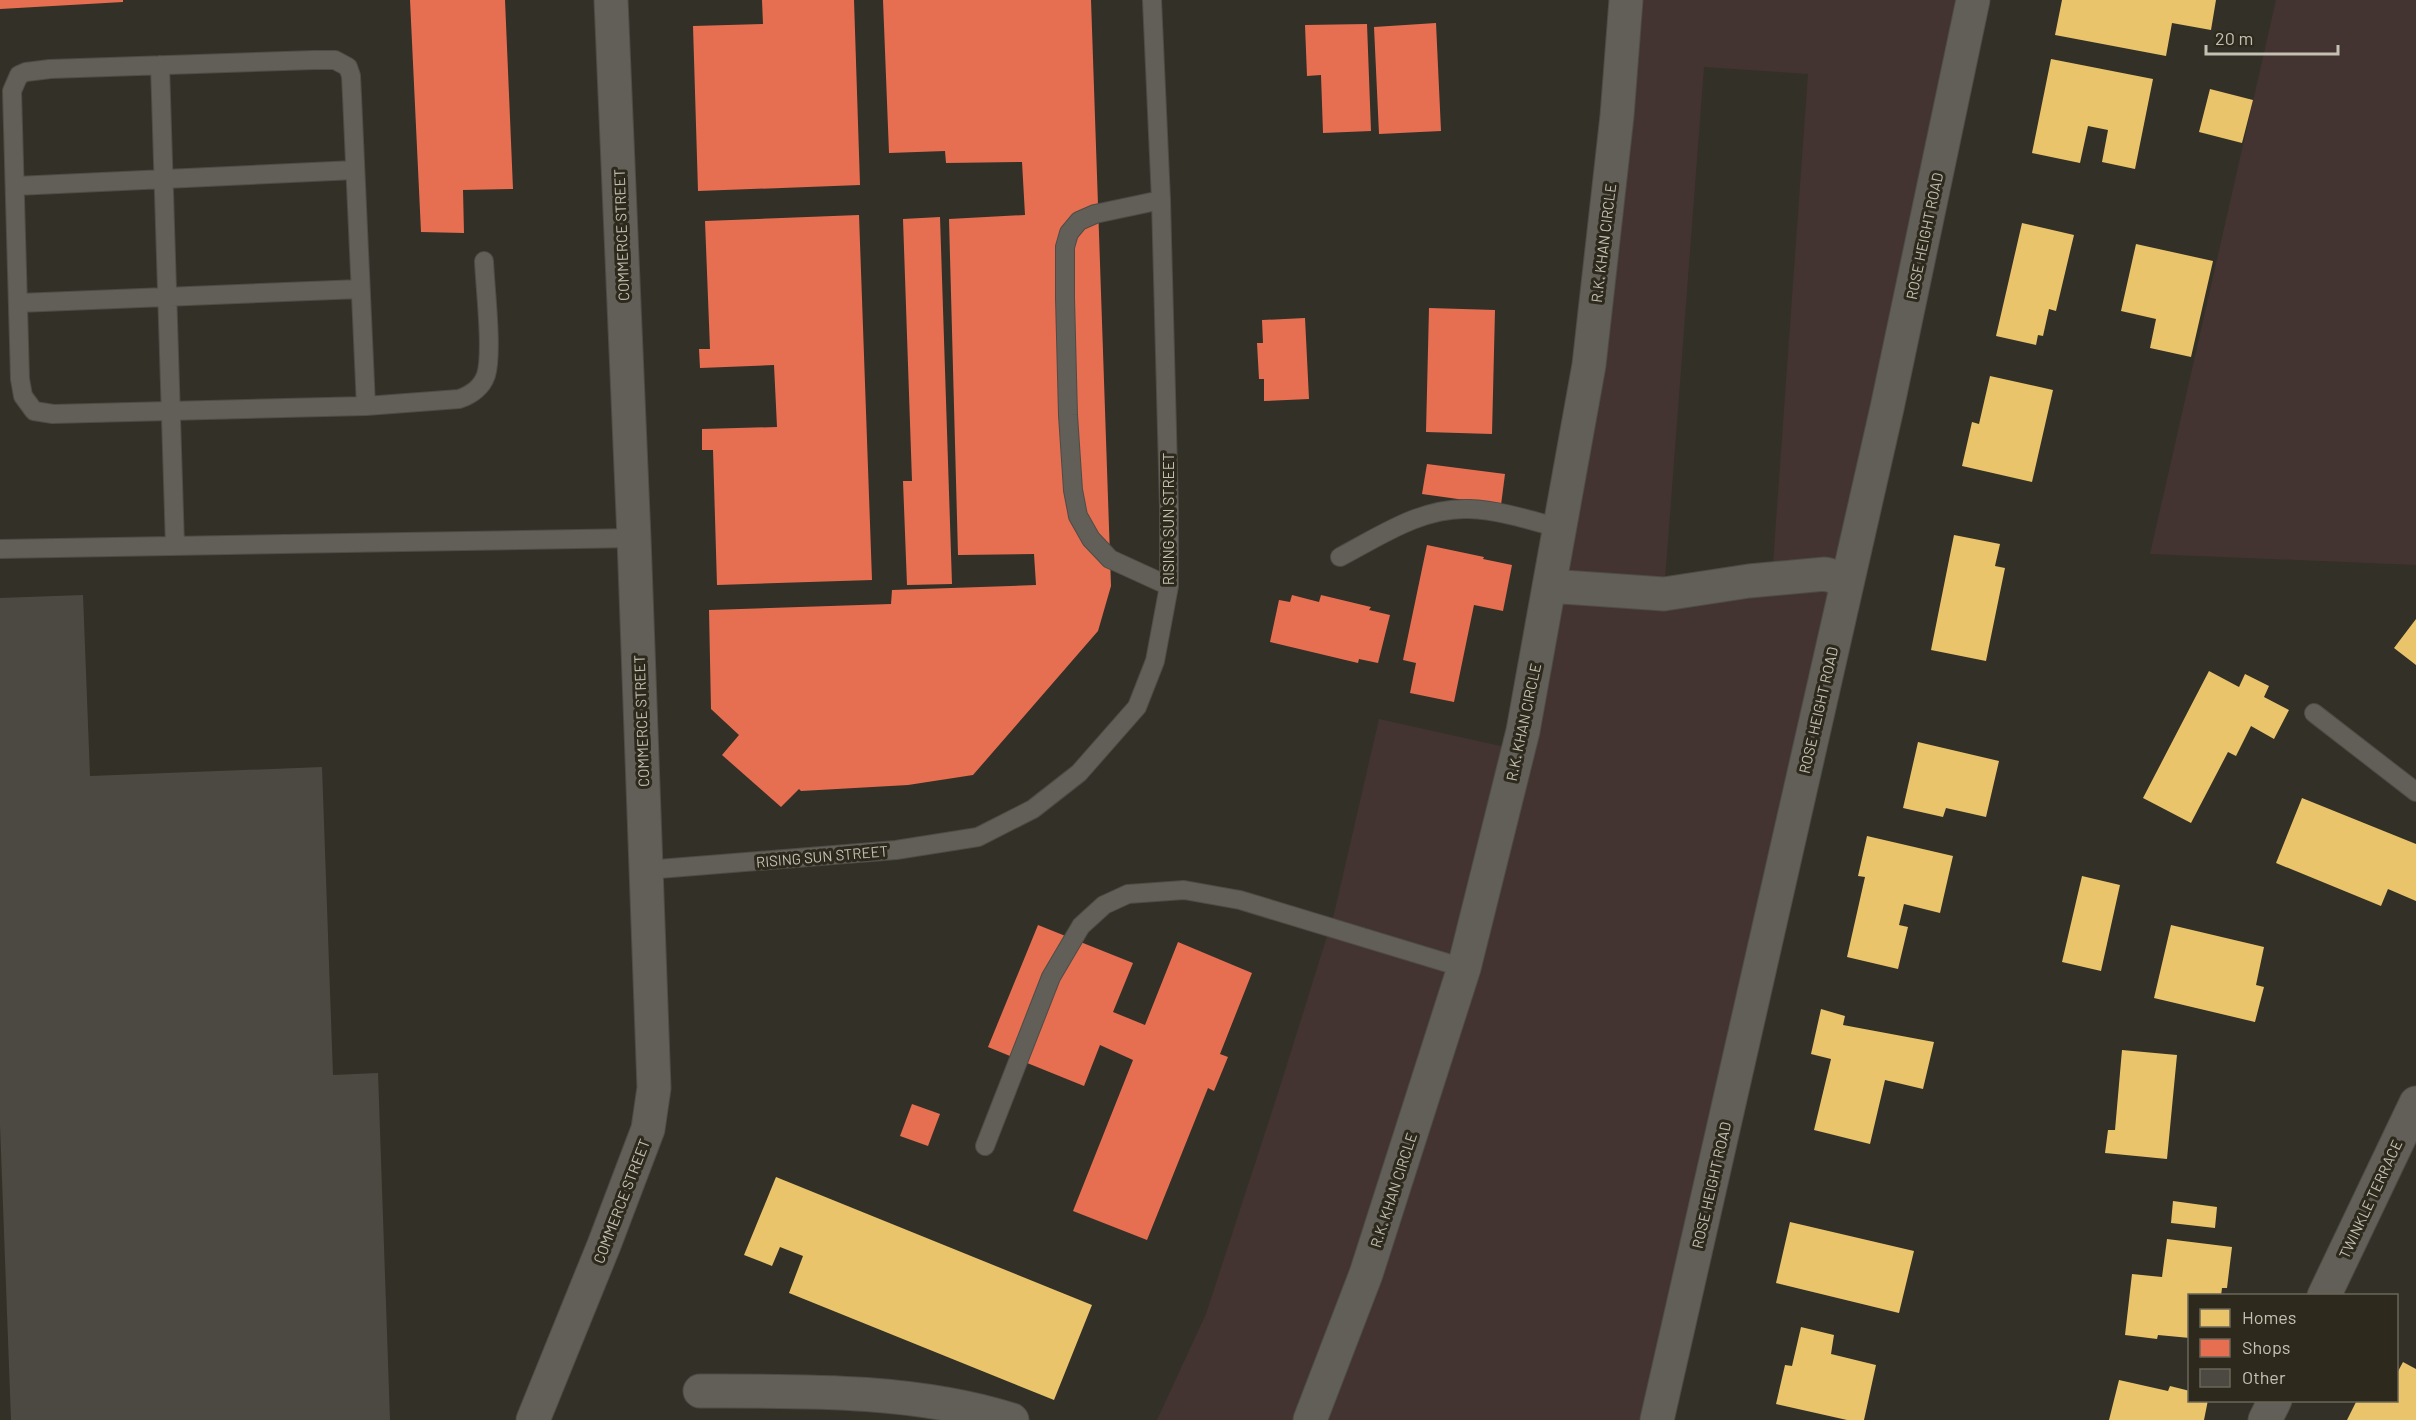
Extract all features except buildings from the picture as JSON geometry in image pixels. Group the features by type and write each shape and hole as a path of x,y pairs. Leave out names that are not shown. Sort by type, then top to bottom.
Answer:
{"street":[{"name":"COMMERCE STREET","path":"533,1420 648,1129 654,1088 611,0"},
{"name":"R.K. KHAN CIRCLE","path":"1310,1420 1366,1274 1464,968 1523,731 1589,365 1617,116 1626,0"},
{"name":"ROSE HEIGHT ROAD","path":"1657,1420 1887,408 1973,0"},
{"path":"1549,586 1664,594 1749,581 1825,574 1847,580"},
{"name":"TWINKLE TERRACE","path":"2325,1294 2416,1102"},
{"path":"700,1390 867,1394 991,1413 1012,1420"},
{"path":"2265,1420 2274,1402"}],"lane":[{"name":"RISING SUN STREET","path":"646,870 896,850 978,837 1033,809 1079,773 1137,707 1155,661 1169,586 1161,200 1152,0"},
{"path":"366,406 351,76 348,68 342,63 315,60 50,69 19,75 12,91 20,379 22,396 34,411 53,414 366,406 459,399 470,395 477,389 486,375 488,356 484,261"},
{"path":"160,65 175,546"},
{"path":"16,186 356,170"},
{"path":"1161,200 1095,214 1079,221 1069,233 1065,247 1065,298 1069,426 1073,490 1078,516 1091,539 1110,558 1169,586"},
{"path":"19,303 360,289"},
{"path":"1340,557 1406,522 1439,511 1468,509 1503,514 1559,528"},
{"path":"0,549 634,538"},
{"path":"2314,712 2416,792"},
{"path":"985,1146 1052,977 1081,926 1104,905 1128,894 1184,890 1240,900 1464,968"}],"shaded area":[{"path":"1624,0 1977,0 1658,1420 1157,1420 1206,1314 1278,1093 1334,914 1379,719 1514,749 1548,584","holes":["1704,67 1808,74 1772,578 1664,593"]},
{"path":"2276,0 2416,0 2416,565 2150,554"}]}
